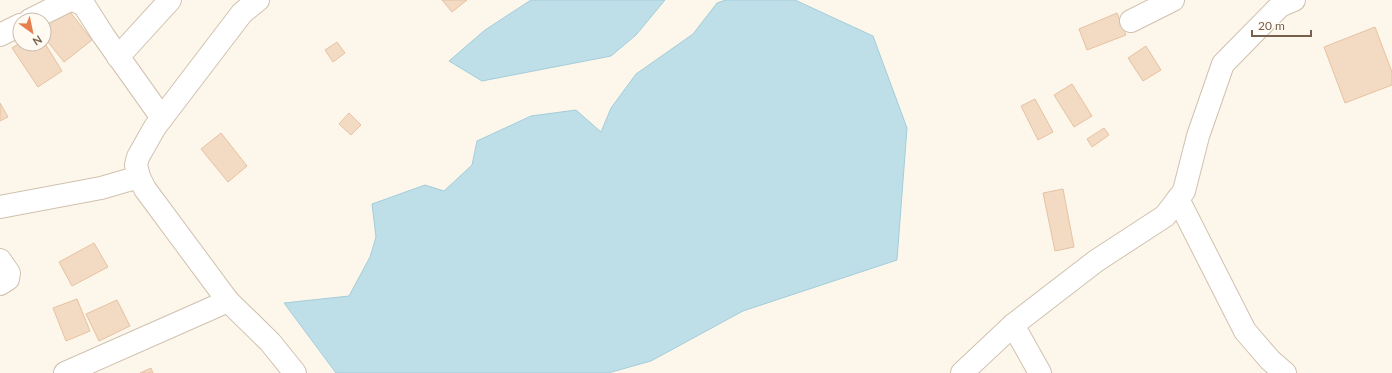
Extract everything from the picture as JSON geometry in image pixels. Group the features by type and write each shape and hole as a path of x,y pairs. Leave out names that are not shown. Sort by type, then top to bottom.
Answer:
{"street":[{"path":"47,12 72,0 84,5 103,36 162,118"},
{"path":"118,57 170,0"},
{"path":"258,0 242,13 162,118 138,156 136,165 138,178 145,189 228,301 270,342 295,373"},
{"path":"1131,21 1173,0"},
{"path":"962,373 1013,325 1096,261 1165,216 1184,191 1198,136 1223,64 1280,6 1294,0"},
{"path":"0,35 12,29"},
{"path":"0,207 101,188 138,178"},
{"path":"1178,199 1245,331 1270,360 1285,373"},
{"path":"0,260 9,273 8,279 0,284"},
{"path":"65,373 88,368 228,301"},
{"path":"1013,325 1040,373"}],"water":[{"path":"531,0 665,0 636,35 611,56 482,81 449,61 485,30"},
{"path":"726,0 795,0 873,36 907,128 897,260 743,311 651,361 608,373 336,373 284,303 349,296 370,257 376,237 372,204 425,185 444,191 472,165 477,141 531,116 576,110 601,132 611,108 636,74 693,34 717,3"}],"building":[{"path":"442,0 467,0 452,12"},
{"path":"67,8 92,40 64,62 52,47 52,20"},
{"path":"1117,13 1126,35 1087,50 1079,29"},
{"path":"1375,27 1392,72 1392,85 1345,103 1324,47"},
{"path":"337,42 345,53 333,62 325,50"},
{"path":"1146,46 1161,70 1143,81 1128,58"},
{"path":"15,52 50,52 62,71 38,87"},
{"path":"1072,84 1092,116 1074,127 1054,95"},
{"path":"1035,99 1053,132 1038,140 1021,106"},
{"path":"0,103 8,117 0,121"},
{"path":"349,113 361,125 351,135 339,124"},
{"path":"1104,128 1109,135 1092,147 1087,139"},
{"path":"221,133 247,166 228,182 201,149"},
{"path":"1063,189 1074,247 1055,251 1043,193"},
{"path":"94,243 108,267 72,286 59,262"},
{"path":"77,299 90,331 66,341 53,308"},
{"path":"117,300 130,326 99,341 86,314"},
{"path":"151,368 153,373 140,373"}]}
